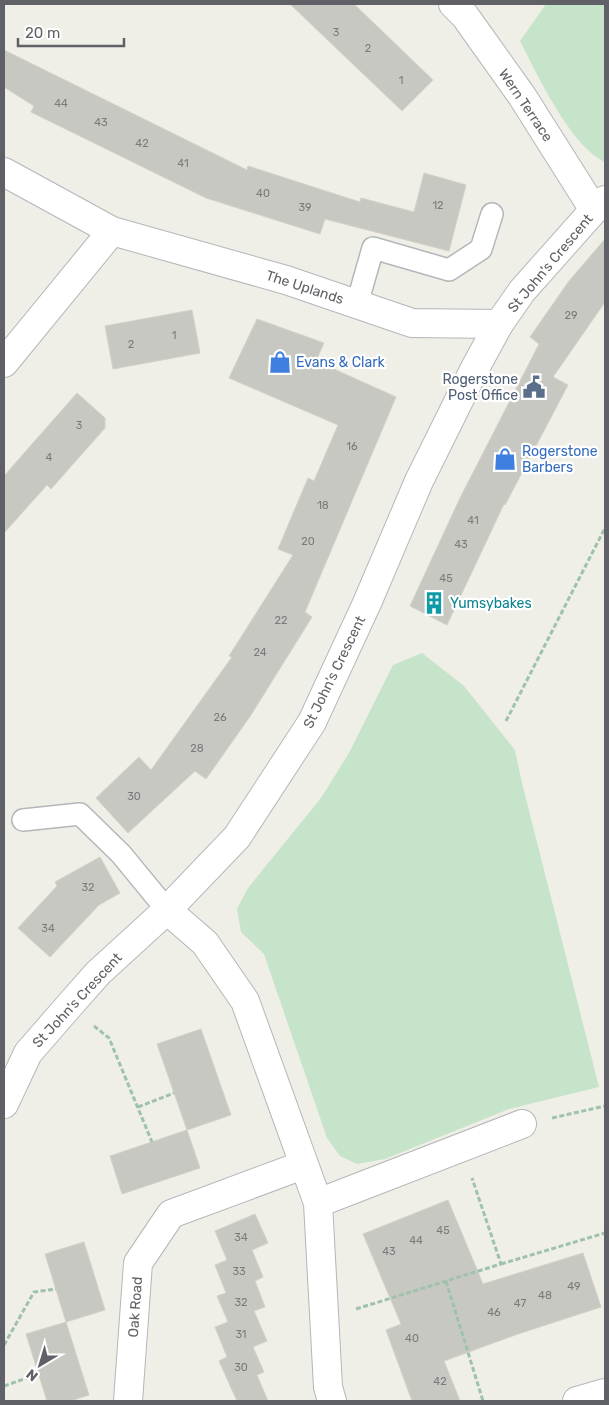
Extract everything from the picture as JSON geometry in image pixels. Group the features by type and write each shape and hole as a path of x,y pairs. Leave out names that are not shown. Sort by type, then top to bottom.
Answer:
{"street":[{"name":"Wern Terrace","path":"453,4 465,16 600,205"},
{"name":"The Uplands","path":"4,172 112,231 286,280 412,323 499,324"},
{"name":"St John's Crescent","path":"4,1104 28,1053 68,1007 98,973 167,910 237,837 312,722 367,603 419,481 499,324 522,291 600,205"},
{"path":"4,363 112,231"},
{"path":"167,910 205,943 245,1001 318,1203 328,1387 332,1401"},
{"path":"318,1203 522,1124"},
{"name":"Oak Road","path":"128,1401 138,1263 171,1214 303,1165"},
{"path":"577,1401 605,1392"}],"lane":[{"path":"357,304 373,248 449,270 481,249 492,214"},
{"path":"23,820 80,814 121,854 167,910"}],"path":[{"path":"506,721 605,528"},
{"path":"68,1007 109,1038 152,1142"},
{"path":"138,1107 174,1093"},
{"path":"522,1124 605,1106"},
{"path":"461,1148 501,1264"},
{"path":"324,1319 605,1233"},
{"path":"446,1282 483,1401"},
{"path":"4,1345 34,1292 56,1289"},
{"path":"4,1386 38,1374"}],"green space":[{"path":"546,4 605,5 605,162 592,154 568,126 545,90 520,41"},
{"path":"422,653 464,686 515,750 599,1087 509,1109 385,1159 357,1164 340,1156 327,1138 264,954 241,932 237,909 248,888 321,798 349,753 393,665"}],"building":[{"path":"290,4 354,4 433,80 402,111"},
{"path":"4,50 247,170 248,166 360,202 361,198 414,212 424,173 466,185 449,251 325,219 320,234 206,198 31,112 34,106 4,87"},
{"path":"605,239 605,302 553,377 568,385 504,504 447,625 410,606 460,498 539,344 530,337 569,281"},
{"path":"192,310 200,353 113,369 105,326"},
{"path":"257,319 324,343 316,361 396,397 305,612 312,617 251,715 206,779 195,771 128,833 96,798 139,757 151,770 232,657 229,656 293,555 278,549 308,478 314,481 338,425 229,378"},
{"path":"77,393 105,418 105,428 51,489 47,485 4,533 4,476"},
{"path":"100,857 120,893 99,905 50,957 18,928 57,886 55,882"},
{"path":"201,1029 231,1115 187,1130 157,1044"},
{"path":"187,1130 200,1168 122,1194 110,1156"},
{"path":"448,1200 483,1284 583,1253 601,1307 444,1361 460,1401 412,1401 386,1330 401,1324 363,1234"},
{"path":"255,1214 268,1243 252,1250 263,1277 255,1281 265,1307 254,1311 267,1341 253,1347 264,1372 257,1375 268,1401 237,1401 219,1361 227,1357 215,1327 228,1322 217,1296 226,1293 215,1265 227,1260 215,1231"},
{"path":"84,1242 105,1310 66,1322 45,1254"},
{"path":"66,1322 89,1395 70,1401 47,1401 26,1334"}],"place":[{"name":"Evans & Clark","path":"280,362"},
{"name":"Rogerstone Post Office","path":"534,387"},
{"name":"Rogerstone Barbers","path":"505,459"},
{"name":"Yumsybakes","path":"434,603"}]}
